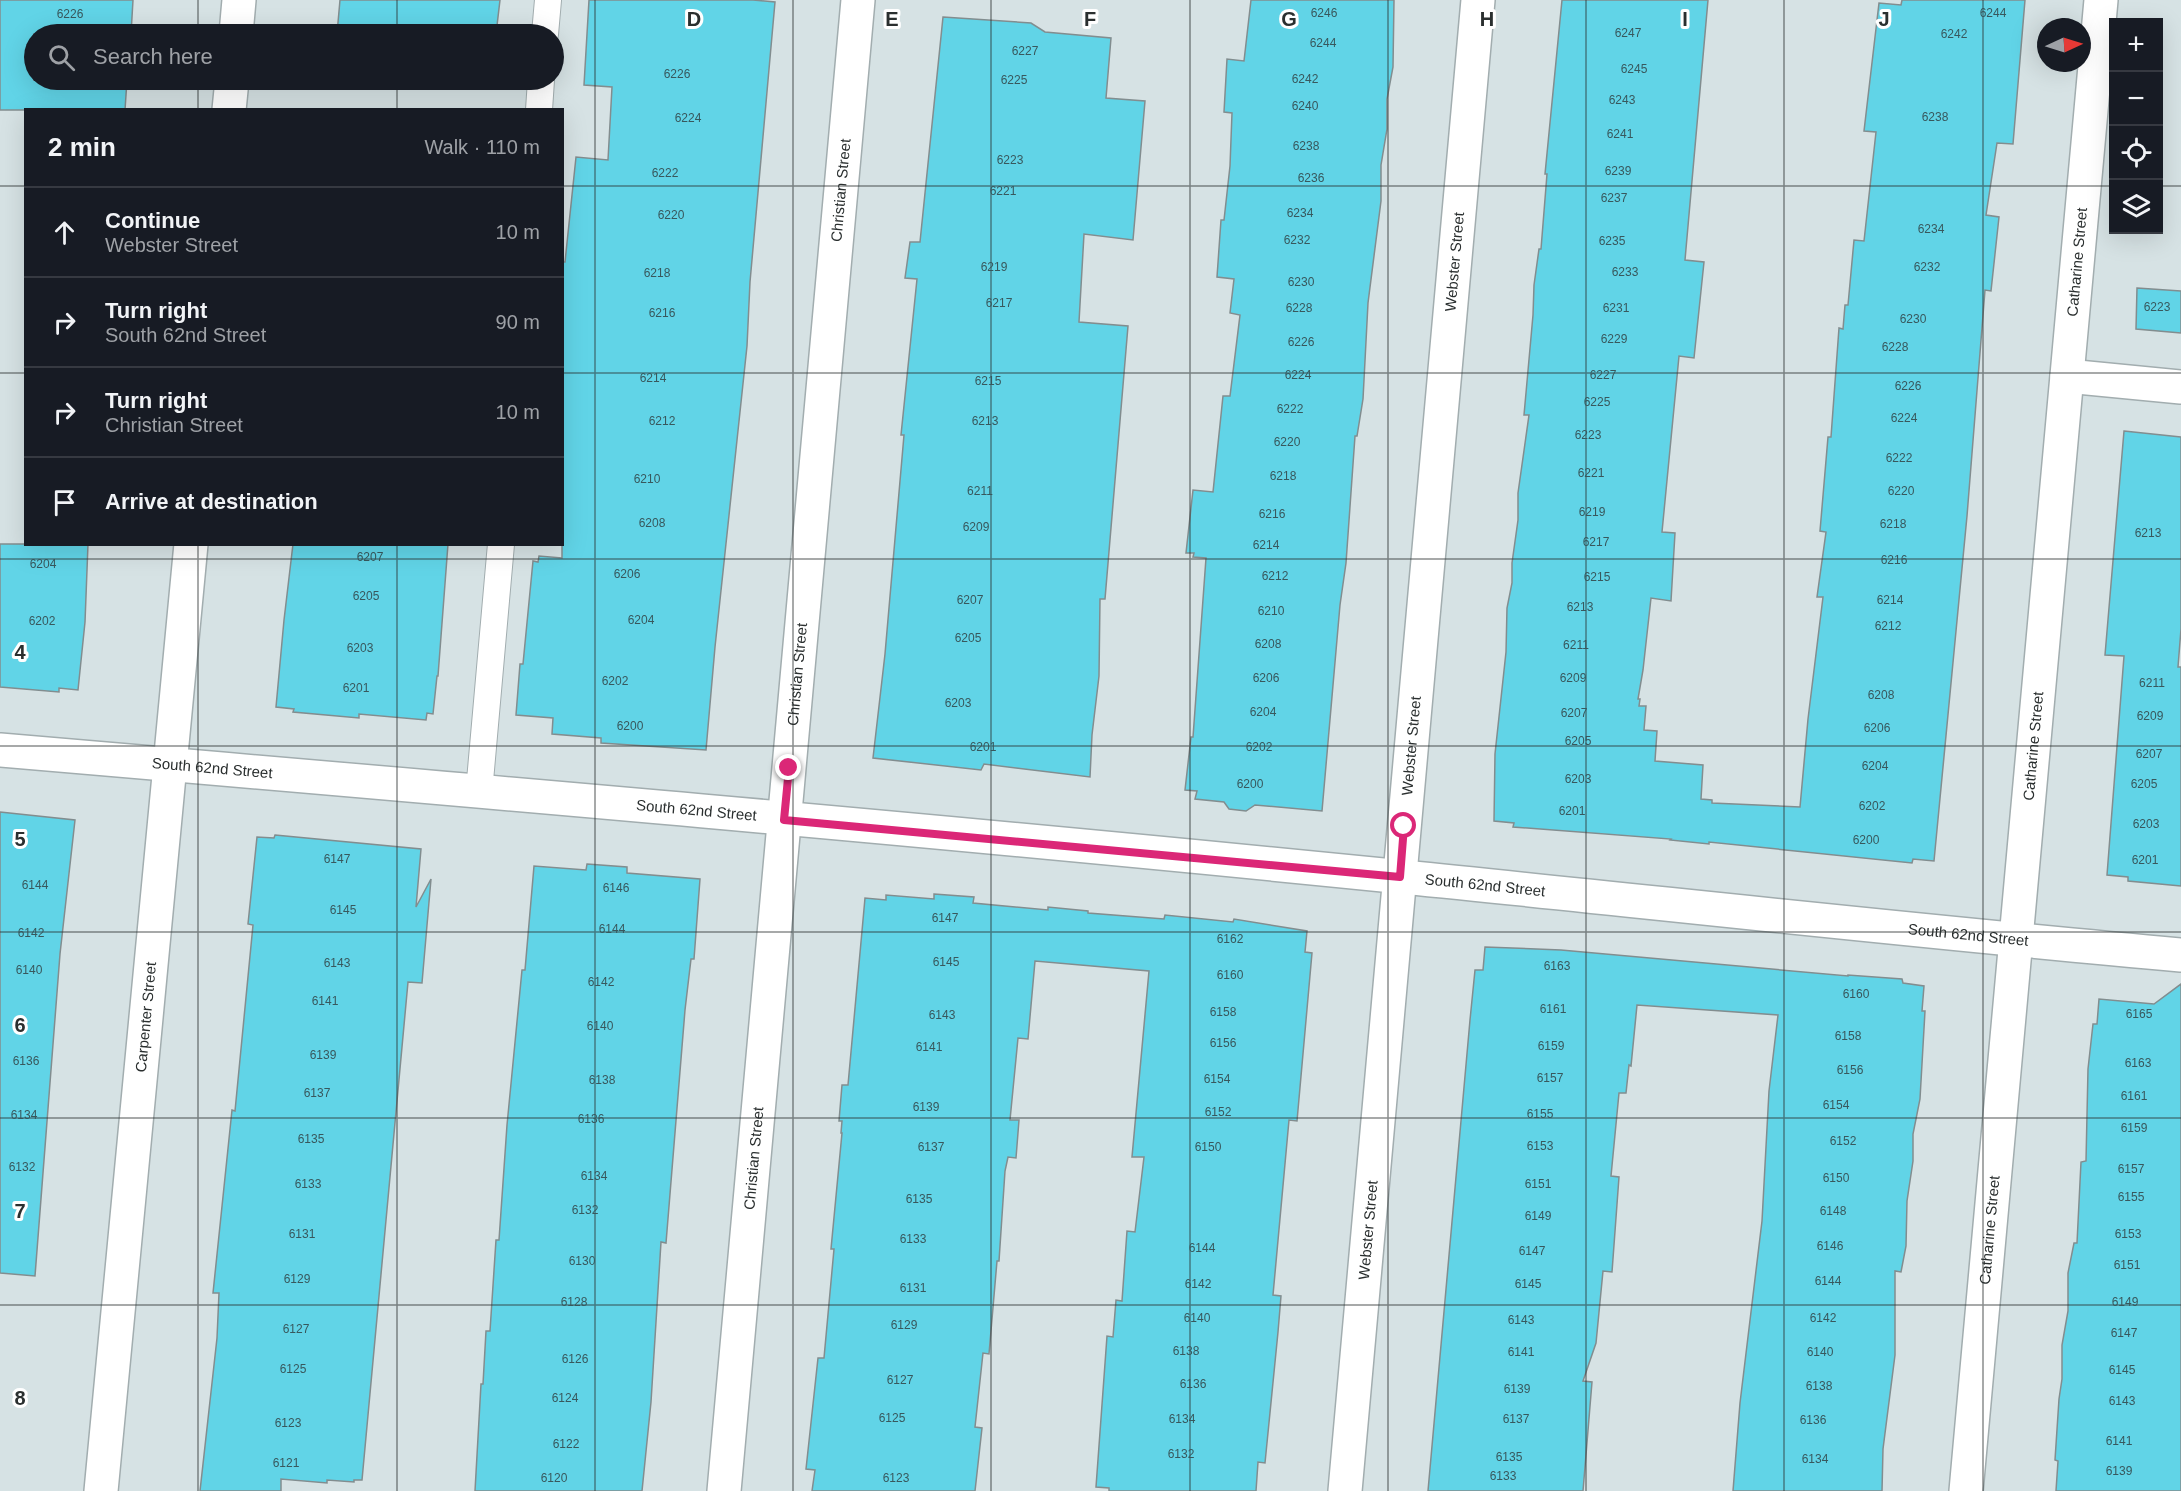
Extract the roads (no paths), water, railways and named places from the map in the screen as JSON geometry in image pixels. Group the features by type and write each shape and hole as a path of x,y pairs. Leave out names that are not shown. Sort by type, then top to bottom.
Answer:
{"street":[{"path":"237,24 239,0"},
{"name":"Christian Street","path":"723,1491 858,0"},
{"name":"Webster Street","path":"1345,1491 1478,0"},
{"name":"Catharine Street","path":"1966,1491 2101,0"},
{"path":"230,108 231,90"},
{"path":"2067,376 2181,387"},
{"name":"Carpenter Street","path":"101,1491 191,546"},
{"name":"South 62nd Street","path":"0,750 1400,877 2181,955"}],"lane":[{"path":"546,24 548,0"},
{"path":"539,108 541,90"},
{"path":"479,792 501,546"}]}
